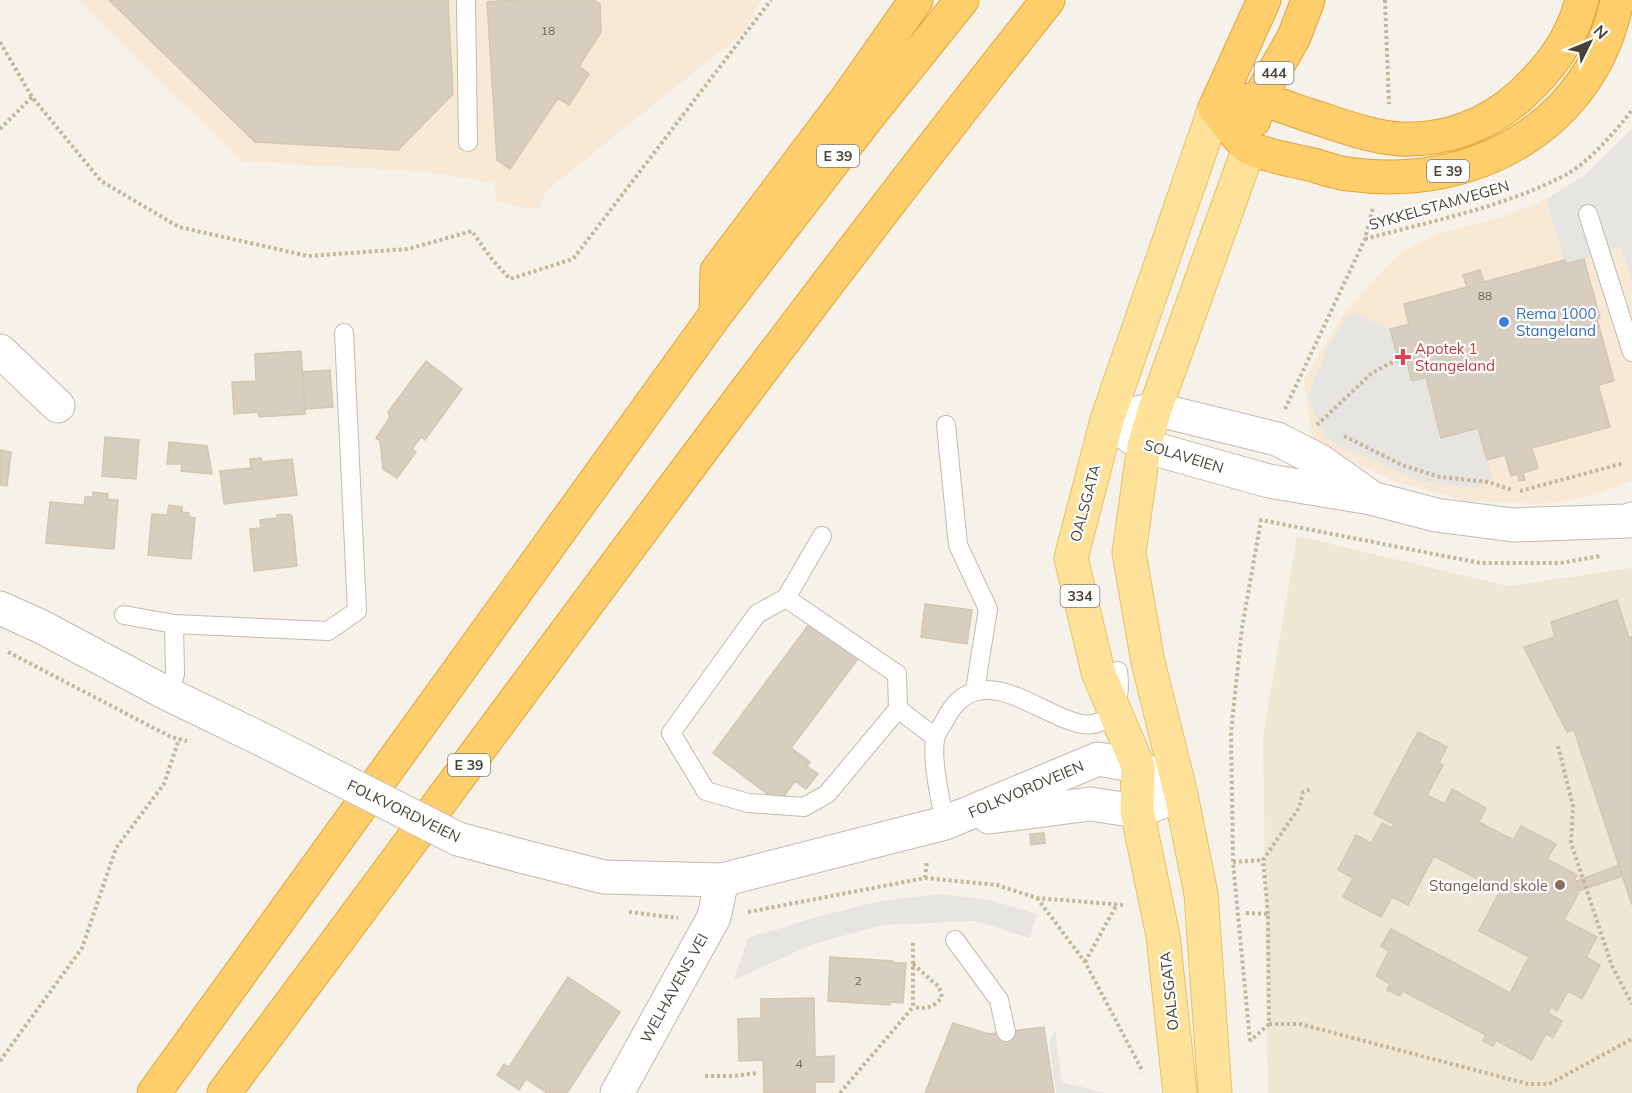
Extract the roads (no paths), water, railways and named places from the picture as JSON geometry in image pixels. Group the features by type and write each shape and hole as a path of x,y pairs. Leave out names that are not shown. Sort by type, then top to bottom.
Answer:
{"highway":[{"name":"E 39","path":"716,314 717,271 855,87 916,0"},
{"name":"E 39","path":"154,1093 716,314 867,118 962,0"},
{"name":"E 39","path":"224,1093 937,140 1048,0"},
{"name":"E 39","path":"937,140 1069,0"},
{"name":"OALSGATA","path":"1215,108 1264,0"},
{"name":"444","path":"1249,148 1258,100 1294,37 1308,0"},
{"name":"E 39","path":"1215,108 1258,100 1372,134 1400,139 1452,134 1495,115 1536,82 1554,61 1569,37 1582,0"},
{"name":"E 39","path":"1249,148 1347,174 1428,175 1491,158 1533,133 1556,115 1573,96 1602,46 1617,0"},
{"path":"1215,108 1249,148"}],"main road":[{"name":"OALSGATA","path":"1180,1093 1163,936 1137,811 1138,766 1098,672 1071,558 1107,420 1215,108"},
{"path":"1215,1093 1201,894 1181,795 1148,662 1129,553 1144,446 1155,409 1249,148"}],"street":[{"path":"0,351 58,406"},
{"name":"SOLAVEIEN","path":"1107,420 1155,409 1277,439 1320,461 1371,498"},
{"name":"SOLAVEIEN","path":"1107,420 1144,446 1269,481 1371,498 1436,515 1513,525 1632,519"},
{"name":"SOLAVEIEN","path":"1546,524 1632,500"},
{"name":"FOLKVORDVEIEN","path":"0,608 40,626 168,694 458,839 604,877 722,880 945,823 1090,804 1137,811 1181,795"},
{"name":"FOLKVORDVEIEN","path":"945,823 1098,759 1138,766 1181,795"},
{"name":"WELHAVENS VEI","path":"617,1093 714,917 722,880"}],"lane":[{"path":"466,0 468,142"},
{"path":"1588,214 1632,352"},
{"path":"124,615 174,624 328,632 357,611 344,333"},
{"path":"946,425 958,545 988,609 975,690"},
{"path":"786,598 897,674 898,709 827,794 804,807 748,803 706,791 671,733 757,614 786,598 822,536"},
{"path":"168,694 175,674 174,624"},
{"path":"945,823 935,765 935,737 951,710 963,697 975,690 996,690 1073,722 1092,724 1106,719 1117,704 1118,671"},
{"path":"898,709 935,737"},
{"path":"955,940 999,1000 1006,1032"}],"place":[{"name":"Rema 1000 Stangeland","path":"1504,322"},
{"name":"Apotek 1 Stangeland","path":"1403,357"},
{"name":"Stangeland skole","path":"1560,885"}]}
